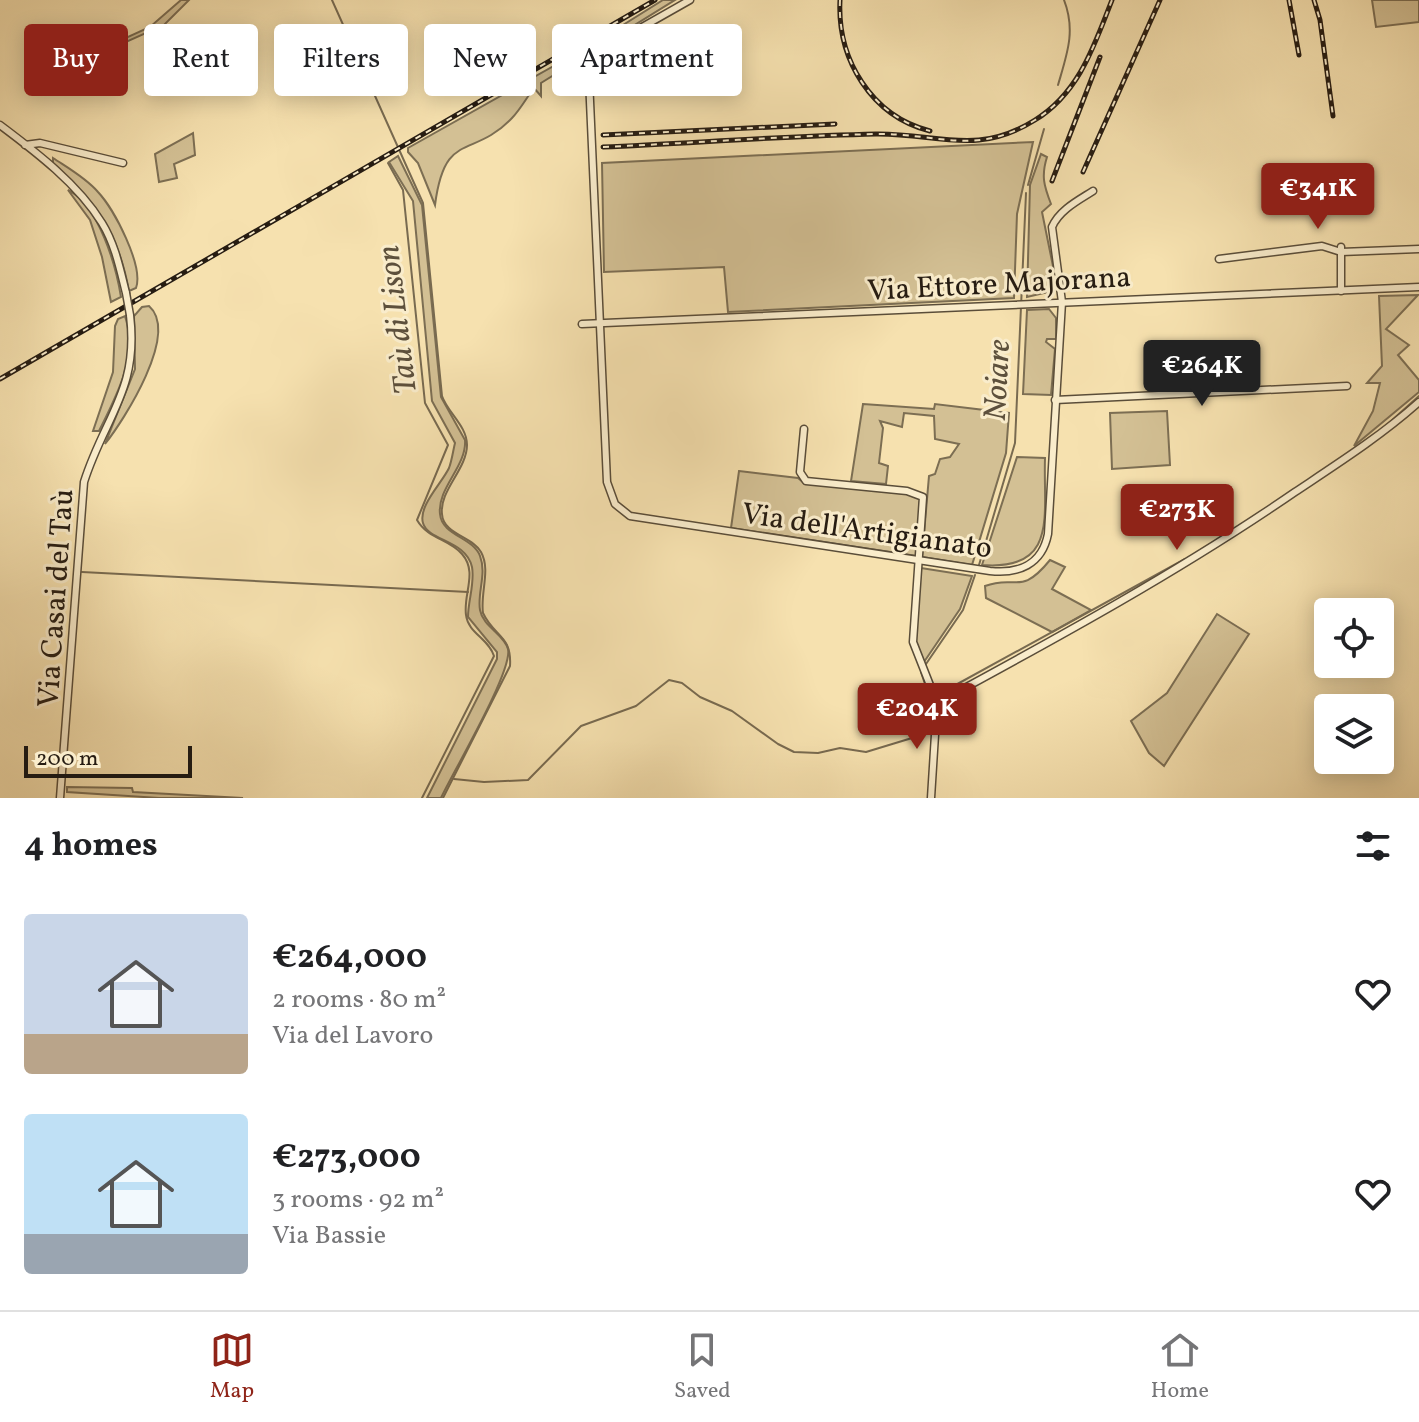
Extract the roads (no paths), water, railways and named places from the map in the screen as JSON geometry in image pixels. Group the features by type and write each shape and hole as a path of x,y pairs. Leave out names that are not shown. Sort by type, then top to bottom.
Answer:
{"street":[{"path":"600,323 589,79 598,58 607,47 690,0"},
{"path":"0,125 25,145 40,143 123,163"},
{"name":"Via Casai del Taù","path":"25,145 76,191 103,224 117,258 126,293 133,351 129,378 92,457 84,482 60,798"},
{"name":"Via dell'Artigianato","path":"600,323 607,482 612,499 621,511 639,519 918,561 1002,572 1018,570 1032,562 1044,547 1048,534 1062,302 1052,227 1055,220 1073,204 1093,191"},
{"path":"1219,259 1322,246 1341,250 1419,249"},
{"path":"1341,250 1341,291"},
{"name":"Via Ettore Majorana","path":"582,324 1419,287"},
{"path":"1055,400 1347,386"},
{"path":"937,703 1084,624 1212,549 1355,452 1419,402"},
{"path":"804,429 800,472 806,481 907,491 923,497 913,642 937,703 931,798"}],"waterway":[{"path":"332,0 423,203 442,396 461,426 467,445 463,463 442,505 442,514 447,526 481,552 485,566 483,613 505,642 510,656 510,666 443,798"},
{"name":"Noiare","path":"1058,85 1070,32 1064,0"},
{"name":"Noiare","path":"1028,185 1044,129"},
{"name":"Taù di Lison","path":"388,163 403,190 425,403 448,445 417,520 427,531 457,549 467,561 470,576 466,615 474,631 494,656 422,798"},
{"name":"Noiare","path":"979,565 1015,443 1026,193"},
{"path":"1381,430 1419,396"},
{"path":"941,693 1185,559"},
{"path":"82,572 468,592"},
{"name":"Noiare","path":"926,664 963,610 975,575"},
{"name":"Noiare","path":"921,672 930,699"},
{"path":"454,779 484,782 528,780 581,726 636,706 669,680 682,683 700,697 732,711 794,752 818,753 840,748 866,752 912,738 927,725 931,698"}],"railway":[{"path":"0,379 655,0"},
{"path":"840,0 844,43 862,82 875,99 891,112 930,131"},
{"path":"603,147 876,134 956,140 994,138 1035,120 1063,96 1083,67 1112,0"},
{"path":"1083,172 1160,0"},
{"path":"1289,0 1299,55"},
{"path":"1314,0 1320,20 1333,116"},
{"path":"1052,181 1100,57"},
{"path":"603,135 835,124"}]}
